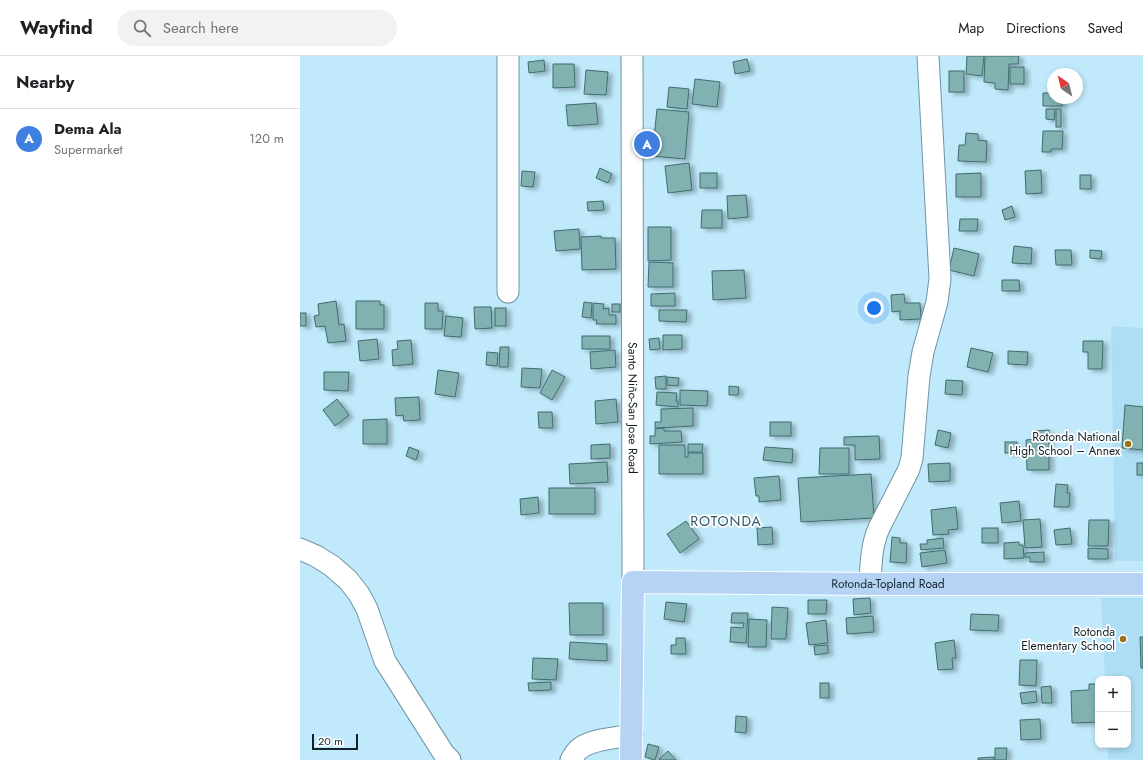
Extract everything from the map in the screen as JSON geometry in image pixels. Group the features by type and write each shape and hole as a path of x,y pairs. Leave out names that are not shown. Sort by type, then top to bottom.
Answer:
{"main road":[{"name":"Rotonda-Topland Road","path":"633,582 1143,584"},
{"name":"Santo Niño-San Jose Road","path":"631,760 633,582"}],"street":[{"path":"508,56 508,292"},
{"name":"Santo Niño-San Jose Road","path":"632,56 633,582"},
{"path":"870,584 872,549 875,538 909,469 912,458 919,376 923,352 938,302 940,279 928,56"},
{"path":"300,549 316,556 332,566 348,580 359,594 367,610 385,661 444,754 450,760"},
{"path":"570,760 578,750 585,745 632,735"}],"shaded area":[{"name":"Rotonda National High School – Annex","path":"1111,326 1143,328 1143,561 1115,561"},
{"name":"Rotonda Elementary School","path":"1101,598 1143,598 1143,760 1108,759 1108,748 1131,748 1131,676 1105,676"}],"building":[{"path":"967,56 984,56 982,76 966,74"},
{"path":"985,56 1019,56 1018,64 1009,64 1008,90 995,89 995,83 984,82"},
{"path":"747,59 750,71 735,74 733,62"},
{"path":"544,60 545,71 529,73 528,62"},
{"path":"553,64 574,64 575,87 553,88"},
{"path":"1010,67 1024,67 1024,84 1010,84"},
{"path":"586,70 608,72 606,95 584,94"},
{"path":"949,71 964,71 964,92 949,92"},
{"path":"695,79 720,82 717,107 692,104"},
{"path":"669,87 689,89 687,109 667,107"},
{"path":"1043,93 1047,93 1047,104 1062,104 1062,106 1043,106"},
{"path":"596,103 598,124 568,126 566,105"},
{"path":"657,109 689,112 685,159 652,156"},
{"path":"1046,109 1055,109 1054,120 1046,119"},
{"path":"1056,109 1061,109 1061,127 1056,127"},
{"path":"1043,131 1063,131 1062,149 1051,149 1051,152 1042,152"},
{"path":"966,133 978,134 978,140 987,141 986,162 958,161 959,145 965,145"},
{"path":"689,163 692,190 668,193 665,166"},
{"path":"600,168 612,174 608,183 596,178"},
{"path":"1041,170 1042,193 1026,194 1025,171"},
{"path":"522,171 535,172 533,187 521,186"},
{"path":"700,173 717,173 717,188 700,188"},
{"path":"981,173 981,197 956,197 956,174"},
{"path":"1080,175 1091,175 1091,189 1080,189"},
{"path":"746,195 748,217 728,219 727,196"},
{"path":"603,201 604,210 588,211 587,202"},
{"path":"1012,206 1015,217 1005,220 1002,210"},
{"path":"702,210 722,210 722,228 701,228"},
{"path":"960,219 978,219 977,231 959,231"},
{"path":"648,227 671,227 671,260 648,261"},
{"path":"579,229 580,249 556,251 554,231"},
{"path":"601,236 601,238 615,238 616,269 582,270 581,237"},
{"path":"1014,246 1032,248 1031,264 1012,263"},
{"path":"954,248 979,254 974,276 949,270"},
{"path":"1055,250 1071,250 1072,265 1056,265"},
{"path":"1090,250 1102,251 1101,259 1090,258"},
{"path":"649,262 673,263 673,287 648,287"},
{"path":"744,270 746,298 713,300 712,271"},
{"path":"1002,280 1019,280 1020,291 1002,291"},
{"path":"675,293 675,306 651,306 651,294"},
{"path":"904,294 905,303 920,303 921,319 900,320 900,311 892,312 891,295"},
{"path":"336,301 339,325 344,324 346,341 328,343 325,326 316,327 314,316 319,315 318,304"},
{"path":"356,301 380,301 380,305 384,305 384,329 356,329"},
{"path":"584,302 592,303 591,318 582,317"},
{"path":"425,303 438,303 438,311 443,311 442,329 425,329"},
{"path":"593,303 604,304 603,309 609,308 609,315 616,315 616,324 596,324 597,320 593,320"},
{"path":"612,304 620,304 620,312 612,312"},
{"path":"474,307 491,307 492,328 475,329"},
{"path":"495,308 506,308 506,326 495,326"},
{"path":"659,310 687,310 686,322 659,321"},
{"path":"300,313 306,313 306,326 300,326"},
{"path":"446,316 463,318 461,337 444,336"},
{"path":"663,335 682,335 682,349 663,350"},
{"path":"582,336 610,336 610,349 582,349"},
{"path":"659,338 660,349 650,350 649,339"},
{"path":"377,339 379,359 360,361 358,341"},
{"path":"411,340 413,364 393,366 392,350 398,349 397,341"},
{"path":"1083,341 1103,341 1102,369 1088,369 1088,352 1083,352"},
{"path":"500,347 509,347 508,367 499,367"},
{"path":"971,348 993,353 988,372 967,367"},
{"path":"615,350 616,367 591,369 590,352"},
{"path":"1008,351 1028,352 1027,365 1008,364"},
{"path":"487,352 498,353 497,366 486,365"},
{"path":"522,368 542,369 540,388 521,387"},
{"path":"438,370 459,373 455,397 435,394"},
{"path":"552,370 565,377 552,400 540,393"},
{"path":"324,372 349,372 348,391 324,390"},
{"path":"666,376 666,389 656,389 655,377"},
{"path":"667,377 679,378 678,386 667,385"},
{"path":"946,380 963,381 962,395 945,394"},
{"path":"729,386 739,387 738,395 729,395"},
{"path":"680,390 708,391 707,406 680,405"},
{"path":"657,392 677,393 676,401 678,401 678,407 656,405"},
{"path":"419,397 420,420 404,421 403,415 396,416 395,398"},
{"path":"337,399 349,415 335,426 323,410"},
{"path":"616,399 618,422 596,424 595,401"},
{"path":"1125,405 1143,407 1143,450 1122,448"},
{"path":"693,408 693,426 655,428 655,422 661,422 661,409"},
{"path":"538,412 552,412 553,428 539,428"},
{"path":"387,419 387,444 363,444 363,420"},
{"path":"770,422 791,422 791,436 770,436"},
{"path":"664,428 664,431 681,431 682,442 650,444 650,436 655,436 655,429"},
{"path":"938,430 951,433 948,448 935,445"},
{"path":"1049,430 1049,470 1027,470 1026,440 1035,439 1035,431"},
{"path":"879,436 880,459 855,460 855,445 844,445 844,437"},
{"path":"1005,442 1017,442 1017,453 1005,453"},
{"path":"610,444 610,458 591,459 591,445"},
{"path":"688,444 703,444 702,452 688,452"},
{"path":"659,445 685,445 685,457 688,457 688,453 703,453 703,474 659,474"},
{"path":"409,447 419,451 416,460 406,456"},
{"path":"765,447 793,449 792,463 763,460"},
{"path":"820,448 849,448 849,474 819,474"},
{"path":"607,462 608,482 570,484 569,464"},
{"path":"950,463 950,481 929,482 928,464"},
{"path":"1137,463 1143,463 1143,475 1137,475"},
{"path":"871,474 874,518 801,522 798,478"},
{"path":"779,476 781,500 759,502 759,496 756,496 754,478"},
{"path":"1056,484 1068,485 1067,493 1070,493 1069,507 1054,507"},
{"path":"549,488 595,488 595,514 549,514"},
{"path":"538,497 539,513 521,515 520,499"},
{"path":"1019,501 1021,521 1002,523 1000,503"},
{"path":"956,507 958,529 948,530 949,534 933,535 931,510"},
{"path":"1040,519 1042,547 1025,548 1023,520"},
{"path":"1089,520 1109,520 1108,546 1088,546"},
{"path":"686,521 699,539 680,553 667,534"},
{"path":"772,527 773,544 758,545 757,528"},
{"path":"982,528 998,528 998,543 982,543"},
{"path":"1070,528 1072,544 1056,545 1054,530"},
{"path":"892,537 900,538 900,543 907,543 906,563 890,562"},
{"path":"943,538 944,548 921,550 920,544 927,544 927,540"},
{"path":"1019,542 1019,545 1023,545 1024,558 1004,559 1004,543"},
{"path":"1088,548 1108,549 1108,559 1088,559"},
{"path":"945,550 947,563 922,567 920,553"},
{"path":"1044,552 1044,562 1030,562 1030,557 1025,557 1025,553"},
{"path":"870,598 871,613 854,615 853,599"},
{"path":"808,600 827,600 826,614 808,614"},
{"path":"666,602 687,604 684,622 664,619"},
{"path":"569,603 603,603 603,635 570,635"},
{"path":"772,607 788,608 786,639 771,639"},
{"path":"732,613 748,613 746,643 730,642 731,627 743,628 744,623 731,623"},
{"path":"971,614 999,615 998,631 970,630"},
{"path":"873,616 874,632 847,634 846,618"},
{"path":"749,619 767,620 766,647 748,647"},
{"path":"826,620 828,643 809,645 806,623"},
{"path":"1140,637 1143,637 1143,668 1141,668"},
{"path":"676,638 685,638 686,654 671,654 671,645 676,645"},
{"path":"954,640 956,658 952,658 953,669 938,670 935,643"},
{"path":"570,642 607,644 607,661 569,659"},
{"path":"828,645 828,653 815,655 814,646"},
{"path":"533,658 558,659 556,680 532,679"},
{"path":"1020,660 1037,660 1036,686 1019,685"},
{"path":"551,682 551,690 529,691 528,683"},
{"path":"820,683 829,683 829,698 820,698"},
{"path":"1089,684 1095,684 1095,722 1072,723 1071,691 1089,690"},
{"path":"1051,686 1052,703 1042,703 1041,687"},
{"path":"1036,691 1037,702 1022,704 1020,693"},
{"path":"736,716 747,717 746,733 735,732"},
{"path":"1040,719 1041,739 1021,740 1020,720"},
{"path":"648,744 659,747 655,760 645,757"},
{"path":"995,748 1007,748 1006,760 995,760"},
{"path":"668,751 676,760 659,759"},
{"path":"994,757 994,760 978,760 978,758"}],"place":[{"name":"Dema Ala","path":"647,144"},
{"name":"Rotonda National High School – Annex","path":"1128,444"},
{"name":"Rotonda Elementary School","path":"1123,639"}],"district":[{"name":"ROTONDA","path":"726,521"}]}
